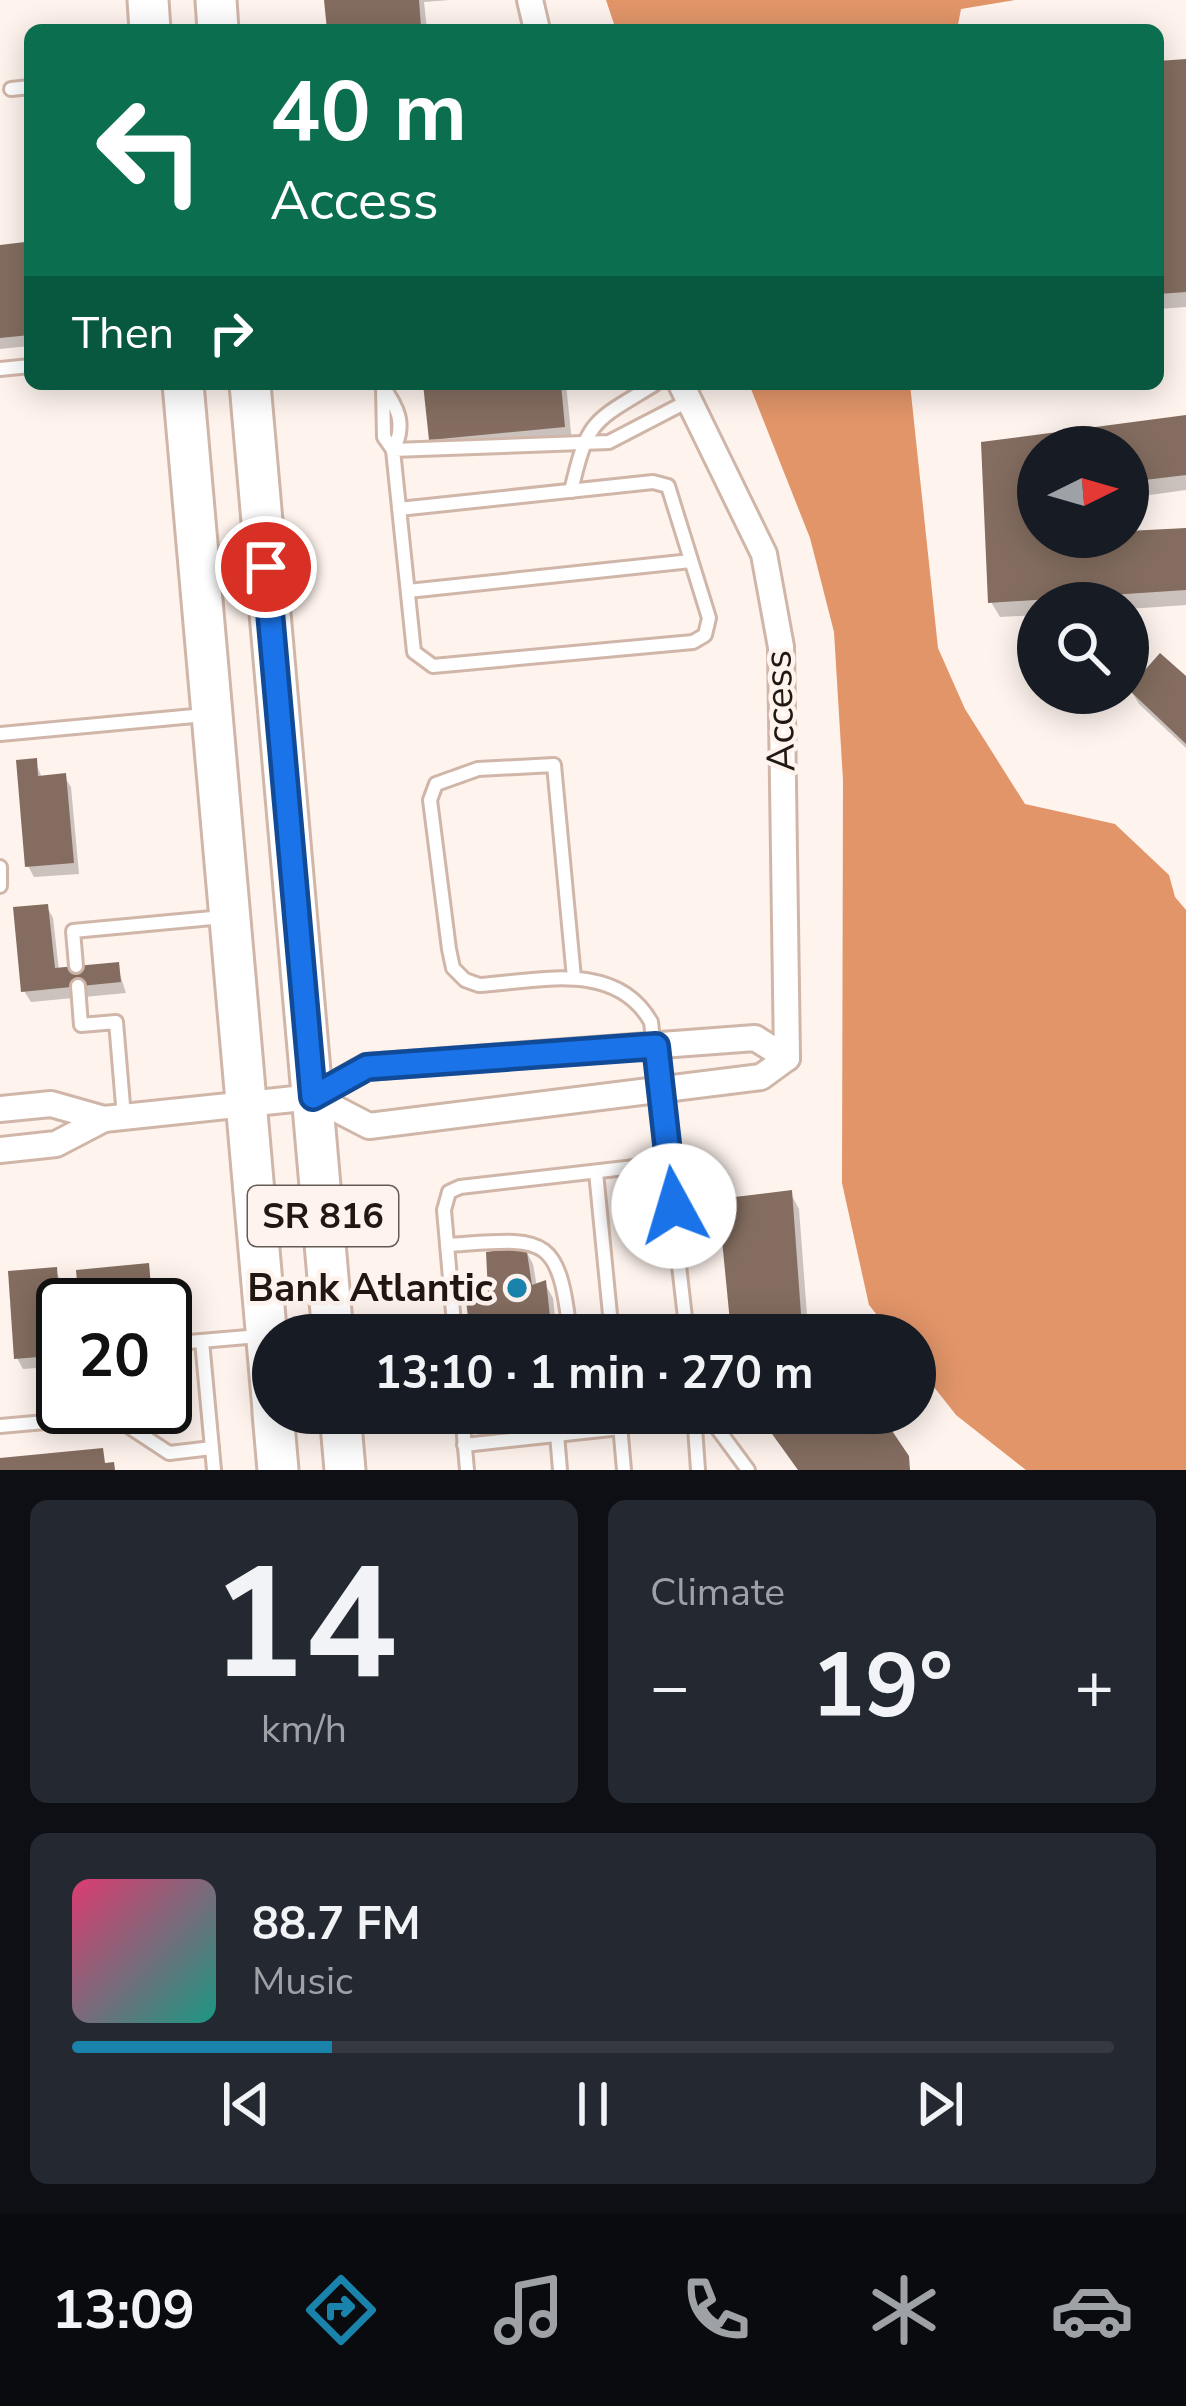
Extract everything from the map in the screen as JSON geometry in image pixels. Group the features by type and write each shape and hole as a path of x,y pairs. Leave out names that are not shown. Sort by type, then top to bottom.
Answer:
{"main road":[{"name":"SR 816","path":"184,390 265,1314"},
{"name":"SR 816","path":"251,390 331,1314"},
{"name":"SR 816","path":"275,1434 278,1470"},
{"path":"342,1434 345,1470"}],"street":[{"name":"Access","path":"685,392 764,554 781,647 787,1058"},
{"path":"0,1150 56,1144 114,1118 313,1097 367,1067 754,1038 787,1058 761,1077 369,1126 313,1097"},
{"path":"0,1109 51,1104 114,1118"}],"lane":[{"path":"11,89 24,88"},
{"path":"386,390 397,403 401,435 393,450 399,509 408,591 414,652 433,666 693,641 705,635 709,618 668,487 653,482 399,509"},
{"path":"571,491 582,442 597,420 645,390"},
{"path":"393,450 609,442 685,392"},
{"path":"408,591 691,561"},
{"path":"0,734 213,714"},
{"path":"574,978 554,765 478,769 436,784 430,800 453,968 479,985 590,979 622,989 640,1002 651,1022 685,1314"},
{"path":"0,867 0,886"},
{"path":"76,966 73,932 230,917"},
{"path":"78,986 81,1024 116,1022 114,1118"},
{"path":"453,1314 444,1210 449,1192 669,1163"},
{"path":"596,1172 609,1314"},
{"path":"447,1245 524,1240 546,1249 565,1283 568,1314"},
{"path":"214,1470 195,1341 252,1336"},
{"path":"0,1426 113,1416 169,1453 212,1448"},
{"path":"463,1434 467,1470"},
{"path":"464,1445 565,1434"},
{"path":"621,1434 625,1470"},
{"path":"695,1434 698,1470"},
{"path":"721,1434 748,1470"},
{"path":"557,1435 560,1470"},
{"path":"169,1453 171,1470"}],"shaded area":[{"path":"606,0 1015,0 961,9 958,24 614,24"},
{"path":"751,390 911,390 938,648 965,709 1025,804 1115,824 1169,875 1175,897 1186,910 1186,1470 1026,1470 956,1415 936,1390 936,1314 876,1314 869,1305 842,1183 843,780 834,632 810,538"}],"building":[{"path":"324,0 419,0 421,24 326,24"},
{"path":"1186,59 1186,292 1164,294 1164,61"},
{"path":"24,242 24,336 0,338 0,245"},
{"path":"424,390 562,390 565,427 429,440"},
{"path":"1186,415 1186,475 1149,479 1149,426 1102,426"},
{"path":"1017,437 1017,558 1149,558 1149,530 1186,528 1186,590 1149,592 1149,582 1017,582 1017,601 988,603 981,442"},
{"path":"1160,653 1186,676 1186,744 1149,709 1149,665"},
{"path":"37,758 38,776 66,773 74,863 25,867 16,760"},
{"path":"48,904 55,968 119,962 121,982 21,992 13,907"},
{"path":"792,1190 801,1314 729,1314 718,1199"},
{"name":"Bank Atlantic","path":"526,1246 532,1285 546,1280 550,1314 468,1314 465,1291 488,1293 486,1252"},
{"path":"149,1263 150,1278 77,1278 76,1270"},
{"path":"57,1267 58,1278 36,1278 36,1357 14,1359 8,1271"},
{"path":"772,1434 894,1434 909,1456 910,1470 798,1470"},
{"path":"103,1448 105,1463 114,1462 115,1470 0,1470 0,1458"}],"place":[{"name":"Bank Atlantic","path":"517,1288"}],"route":[{"path":"266,567 313,1097 367,1067 656,1046 674,1206"}]}
